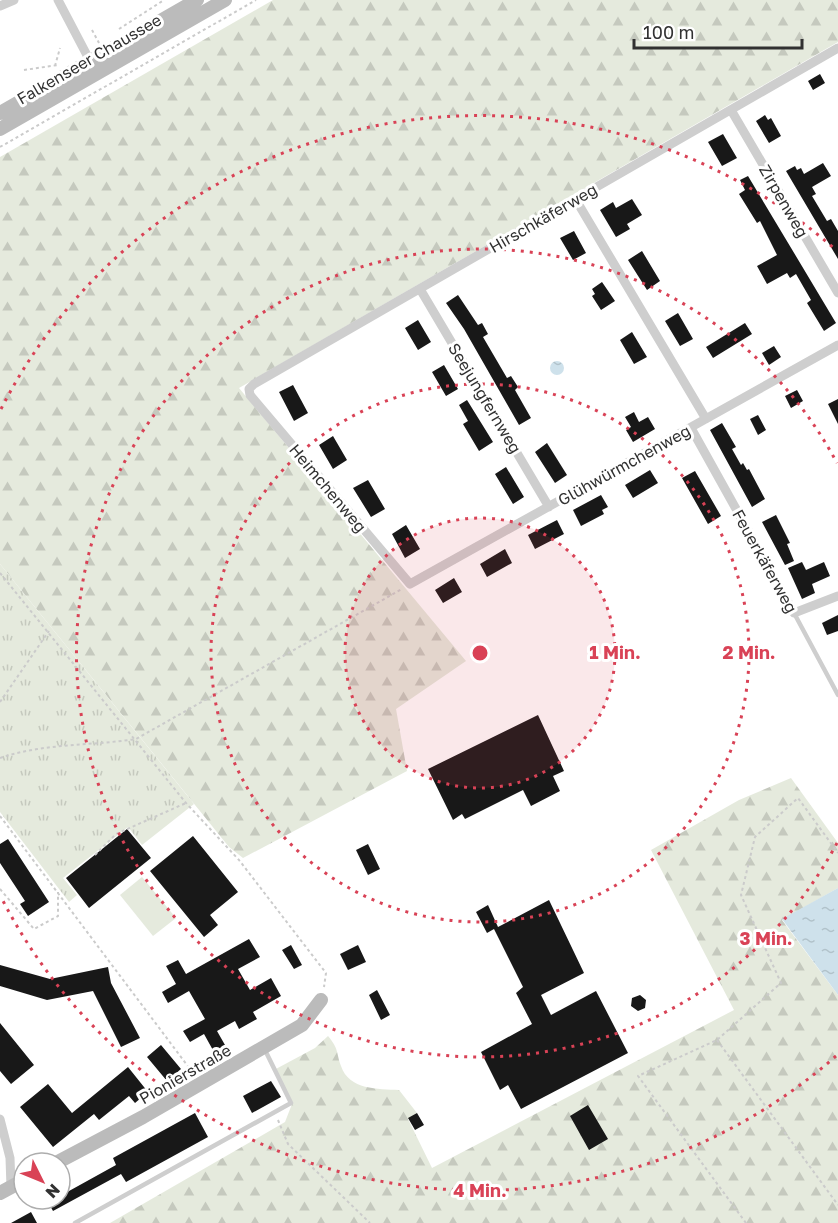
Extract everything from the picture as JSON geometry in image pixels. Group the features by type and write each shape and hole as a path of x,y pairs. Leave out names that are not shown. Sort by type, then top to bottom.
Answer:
{"main road":[{"name":"Falkenseer Chaussee","path":"0,113 91,63 197,0"},
{"name":"Falkenseer Chaussee","path":"0,129 91,63 225,0"},
{"name":"Pionierstraße","path":"72,1154 302,1025 321,1000"}],"street":[{"path":"0,6 14,0"},
{"path":"57,0 91,63"},
{"name":"Hirschkäferweg","path":"249,390 254,384 838,48"},
{"name":"Zirpenweg","path":"731,110 838,293"},
{"path":"576,200 706,419"},
{"name":"Seejungfernweg","path":"420,289 549,507"},
{"name":"Glühwürmchenweg","path":"410,584 838,345"},
{"name":"Heimchenweg","path":"249,390 250,395 410,584"},
{"name":"Feuerkäferweg","path":"691,428 794,613"},
{"path":"794,613 838,596"},
{"path":"0,1119 10,1158 5,1190"}],"lane":[{"name":"Feuerkäferweg","path":"794,613 838,696"},
{"path":"75,1223 291,1103 264,1048"}],"path":[{"path":"116,32 131,19 164,0"},
{"path":"0,147 256,0"},
{"path":"91,63 101,46 92,30"},
{"path":"53,72 60,48"},
{"path":"24,70 61,65"},
{"path":"0,573 186,803 239,860 326,974 321,1000"},
{"path":"0,758 44,747 136,739 410,584"},
{"path":"0,702 49,631"},
{"path":"746,1223 638,1076 717,1040 781,983 741,895 755,837 798,798 838,853"},
{"path":"95,855 116,834 186,803"},
{"path":"0,816 200,1084"},
{"path":"0,889 33,929 58,916 58,892"},
{"path":"717,1040 838,1205"},
{"path":"276,1111 288,1144 370,1223"}],"green space":[{"path":"273,0 838,0 838,42 239,388 466,661 396,709 407,771 243,858 229,847 0,564 0,157"},
{"path":"0,564 194,804 142,845 128,827 63,878 77,895 69,902 0,812"},
{"path":"791,778 838,843 838,888 782,920 838,995 838,1223 110,1223 285,1122 292,1104 274,1070 315,1048 328,1036 350,1080 365,1087 399,1090 417,1113 408,1119 432,1168 734,1010 651,850 739,800"},
{"path":"142,877 176,918 153,936 120,895"}],"water":[{"path":"557,361 562,363 564,368 562,373 557,375 552,373 550,368 552,363"},
{"path":"838,888 838,995 782,919"}],"building":[{"path":"820,74 825,83 813,90 808,81"},
{"path":"765,115 768,120 771,118 781,136 769,143 756,121"},
{"path":"723,134 737,158 722,166 708,142"},
{"path":"823,163 831,176 812,187 816,194 812,196 827,221 831,219 838,231 838,259 786,171 795,166 797,170 801,168 804,174"},
{"path":"748,176 836,323 824,331 807,303 811,300 796,274 790,278 787,273 767,284 757,266 777,255 760,221 757,223 739,194 745,190 740,180"},
{"path":"632,199 642,215 627,224 630,229 616,237 600,210 613,202 616,208"},
{"path":"574,231 586,253 573,260 560,238"},
{"path":"642,251 660,281 647,290 628,260"},
{"path":"602,282 615,301 601,310 592,296 595,294 592,289"},
{"path":"458,295 478,325 482,323 488,334 483,337 507,378 511,376 518,387 515,390 531,418 519,425 464,329 446,303"},
{"path":"678,313 693,339 680,346 665,321"},
{"path":"418,320 431,342 418,350 405,328"},
{"path":"745,323 752,334 713,358 706,347"},
{"path":"632,332 647,357 634,364 620,340"},
{"path":"774,346 781,357 769,365 762,353"},
{"path":"444,365 458,389 446,396 432,372"},
{"path":"293,385 308,413 294,421 279,392"},
{"path":"797,390 803,401 791,408 785,396"},
{"path":"838,399 838,424 828,404"},
{"path":"467,400 493,442 479,451 463,424 468,421 459,405"},
{"path":"634,412 639,422 648,417 655,429 633,442 626,430 631,427 625,417"},
{"path":"758,415 766,430 758,435 750,419"},
{"path":"722,423 736,447 732,449 741,465 743,463 747,470 749,469 765,499 752,507 710,430"},
{"path":"333,436 347,460 333,469 319,445"},
{"path":"547,443 567,475 555,483 535,452"},
{"path":"506,467 524,497 513,504 495,474"},
{"path":"650,470 658,483 633,498 625,485"},
{"path":"695,471 721,516 708,524 682,478"},
{"path":"368,480 385,509 371,517 353,488"},
{"path":"601,495 608,507 602,510 604,514 581,526 573,510"},
{"path":"776,515 790,543 787,544 794,561 785,565 762,522"},
{"path":"557,520 564,534 535,549 528,535"},
{"path":"406,525 420,549 405,558 392,534"},
{"path":"505,549 512,563 487,577 480,564"},
{"path":"802,562 806,570 824,562 830,576 812,584 815,593 802,599 788,568"},
{"path":"454,578 462,592 443,603 435,590"},
{"path":"838,615 838,631 827,635 822,623"},
{"path":"538,715 564,771 553,776 560,791 531,806 523,790 465,819 462,814 453,820 428,769"},
{"path":"127,829 151,858 89,908 66,878"},
{"path":"193,836 238,892 210,915 218,925 204,937 150,871"},
{"path":"8,839 49,902 28,916 20,904 25,901 0,863 0,844"},
{"path":"368,844 380,869 368,875 356,850"},
{"path":"549,900 584,973 541,995 551,1015 596,991 628,1053 521,1109 508,1085 500,1090 481,1052 532,1024 516,993 523,987 494,929 487,933 476,912 488,905 498,927"},
{"path":"249,939 260,957 238,969 250,990 271,978 281,996 253,1012 257,1019 239,1029 235,1021 217,1031 225,1045 214,1052 204,1034 190,1042 183,1031 205,1019 189,991 168,1003 162,992 176,984 166,966 178,960 186,974"},
{"path":"291,945 302,965 294,969 282,950"},
{"path":"358,945 366,962 348,970 340,954"},
{"path":"0,965 50,979 108,967 111,983 140,1038 121,1047 93,991 47,1000 0,986"},
{"path":"377,990 390,1015 381,1020 369,995"},
{"path":"640,995 646,1000 645,1008 638,1011 631,1006 632,998"},
{"path":"0,1023 34,1065 11,1084 0,1071"},
{"path":"161,1045 181,1069 167,1081 147,1057"},
{"path":"128,1067 148,1092 135,1103 129,1096 99,1120 94,1114 53,1147 20,1107 48,1084 72,1113"},
{"path":"271,1081 281,1097 252,1113 243,1096"},
{"path":"588,1105 608,1139 589,1150 570,1116"},
{"path":"195,1113 208,1137 126,1182 121,1174 72,1201 72,1189 116,1165 113,1158"},
{"path":"417,1113 424,1125 415,1130 408,1118"},
{"path":"31,1212 37,1223 11,1223"}]}
